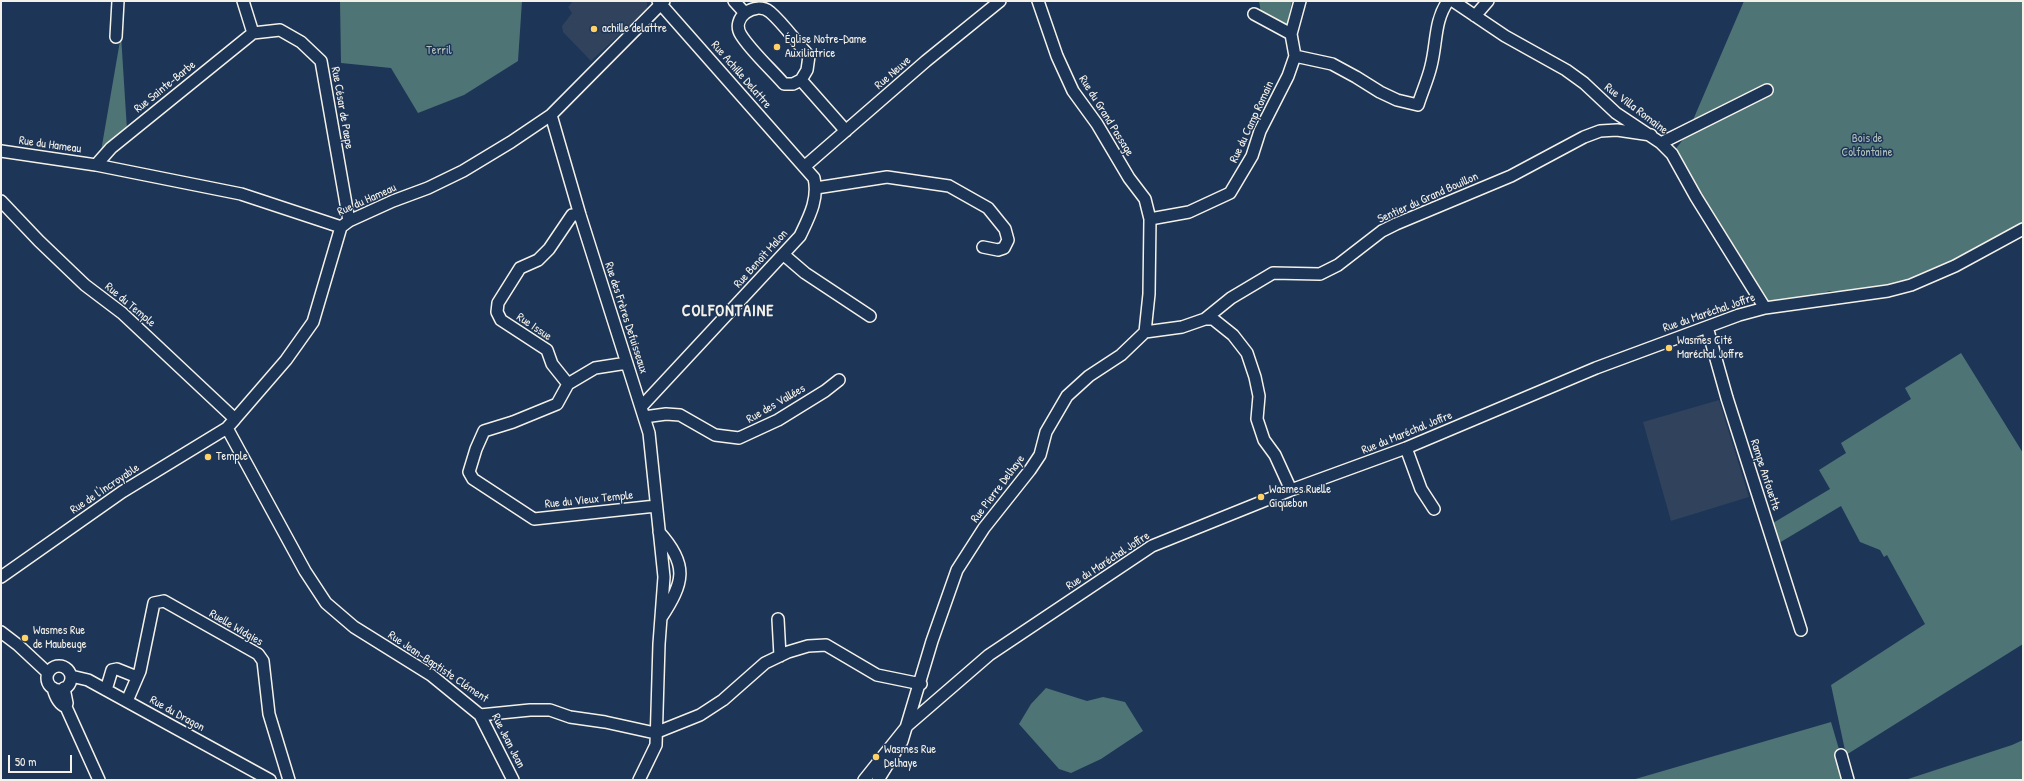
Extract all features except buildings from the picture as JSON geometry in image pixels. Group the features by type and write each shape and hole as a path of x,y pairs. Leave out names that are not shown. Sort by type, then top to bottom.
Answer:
{"street":[{"path":"116,37 118,1"},
{"path":"243,1 253,33"},
{"path":"734,1 744,12"},
{"name":"Rue Neuve","path":"804,167 926,61 1000,1"},
{"name":"Rue du Grand Passage","path":"1038,1 1057,56 1073,91 1097,124 1129,178 1145,199 1150,219 1149,294 1145,332"},
{"name":"Rue du Camp Romain","path":"1150,219 1189,212 1230,193 1252,156 1260,131 1288,76 1295,56 1291,34 1300,1"},
{"path":"1295,56 1332,64 1380,92 1397,100 1418,105 1431,67 1437,23 1442,10 1448,1"},
{"name":"Rue Villa Romaine","path":"1453,1 1505,36 1566,70 1584,83 1616,113 1661,143 1672,154 1696,197 1765,308"},
{"path":"1475,16 1488,1"},
{"name":"Rue du Hameau","path":"1,151 96,165 241,194 345,224 393,201 428,188 463,171 511,142 552,114 661,2"},
{"name":"Rue Achille Delattre","path":"661,2 804,167"},
{"path":"754,8 769,10 808,56 807,70 801,80 793,84 784,84 740,34 738,21 744,12 754,8"},
{"path":"1254,14 1291,34"},
{"name":"Rue César de Paepe","path":"253,33 280,30 300,42 321,61 345,224"},
{"name":"Rue Sainte-Barbe","path":"96,165 111,148 253,33"},
{"path":"801,80 846,130"},
{"path":"1661,143 1767,90"},
{"name":"Rue des Frères Defuisseaux","path":"552,114 580,215 649,432 664,577 660,619 655,733 656,745 639,780"},
{"name":"Sentier du Grand Bouillon","path":"1145,332 1182,327 1205,319 1231,298 1273,273 1320,274 1338,265 1382,231 1511,176 1584,137 1600,131 1617,130 1651,135"},
{"path":"804,167 814,178 816,188 887,177 949,186 988,208 1005,229 1008,240 1004,248 998,250 983,247"},
{"name":"Rue Benoît Malon","path":"643,412 800,236 812,212 816,188"},
{"name":"Rue du Temple","path":"1,201 85,286 122,313 235,419"},
{"name":"Rue Issue","path":"568,384 552,364 547,350 501,320 497,312 498,303 520,268 538,260 549,249 572,215 580,215"},
{"path":"227,428 286,360 313,322 345,224"},
{"name":"Rue du Maréchal Joffre","path":"864,780 908,725 990,655 1152,546 1291,490 1406,448 1575,377 1707,327 1765,308 1888,291 1911,285 1956,266 2023,229"},
{"path":"784,255 804,272 870,316"},
{"path":"1205,319 1213,319 1233,335 1247,353 1259,396 1257,419 1264,440 1275,455 1291,490"},
{"name":"Rampe Anfouette","path":"1707,327 1729,405 1801,630"},
{"name":"Rue Pierre Delhaye","path":"878,780 902,741 937,627 958,570 984,528 1040,455 1046,432 1067,396 1089,376 1121,355 1145,332"},
{"path":"568,384 594,368 627,363"},
{"name":"Rue des Vallées","path":"643,412 680,415 715,435 739,438 778,420 839,380"},
{"name":"Rue du Vieux Temple","path":"568,384 556,404 513,422 484,431 476,448 468,472 473,479 534,519 656,506"},
{"name":"Rue de l'Incroyable","path":"1,577 122,492 227,428"},
{"name":"Rue Jean-Baptiste Clément","path":"227,428 305,571 326,603 354,627 432,675 480,715 530,710 550,710 570,717 605,722 655,733"},
{"path":"1406,448 1421,489 1434,509"},
{"name":"Rue des Frères Defuisseaux","path":"659,532 673,547 680,564 679,586 660,619"},
{"name":"Ruelle Widgies","path":"127,702 140,671 154,603 164,601 258,654 263,661 269,714 289,780"},
{"path":"778,619 780,656"},
{"path":"1,632 48,672"},
{"path":"655,733 700,715 723,700 765,663 808,646 826,645 842,653 859,666 877,675 920,684"},
{"path":"58,688 69,684 71,676 68,670 60,666 54,667 48,672 47,680 58,688 67,702 66,707 99,780"},
{"path":"106,690 112,670 117,669 137,677"},
{"name":"Rue du Dragon","path":"71,676 85,679 270,780"},
{"name":"Rue Jean Jean","path":"480,715 513,780"},
{"path":"1841,755 1848,780"}],"shaded area":[{"name":"achille delattre","path":"573,1 647,1 647,9 591,61 563,32 562,26 572,13 568,7"},
{"path":"1719,400 1749,497 1671,521 1643,422"}],"green space":[{"name":"Terril","path":"340,1 522,1 518,61 464,95 418,113 391,68 341,63"},
{"path":"1259,1 1292,1 1288,20 1292,22 1287,25 1261,13"},
{"name":"Bois de Colfontaine","path":"1744,1 2023,1 2023,229 1888,291 1830,291 1765,308 1672,154 1687,134"},
{"path":"121,35 127,130 100,157"},
{"path":"1961,353 2023,453 2023,644 1846,755 1831,685 1925,624 1887,555 1884,557 1880,550 1860,542 1841,506 1774,546 1768,526 1830,489 1819,470 1846,453 1841,443 1911,399 1905,388"},
{"path":"1046,688 1087,701 1103,697 1125,702 1143,731 1101,759 1071,773 1059,769 1019,724 1031,704"},
{"path":"1831,722 1848,780 1632,780"},
{"path":"2023,740 2023,780 1908,779 2012,745"}],"place":[{"name":"achille delattre","path":"594,29"},
{"name":"Église Notre-Dame Auxiliatrice","path":"777,47"},
{"name":"Wasmes Cité Maréchal Joffre","path":"1669,348"},
{"name":"Temple","path":"208,457"},
{"name":"Wasmes Ruelle Giquebon","path":"1261,497"},
{"name":"Wasmes Rue de Maubeuge","path":"25,638"},
{"name":"Wasmes Rue Delhaye","path":"876,757"}],"district":[{"name":"COLFONTAINE","path":"728,312"}]}
